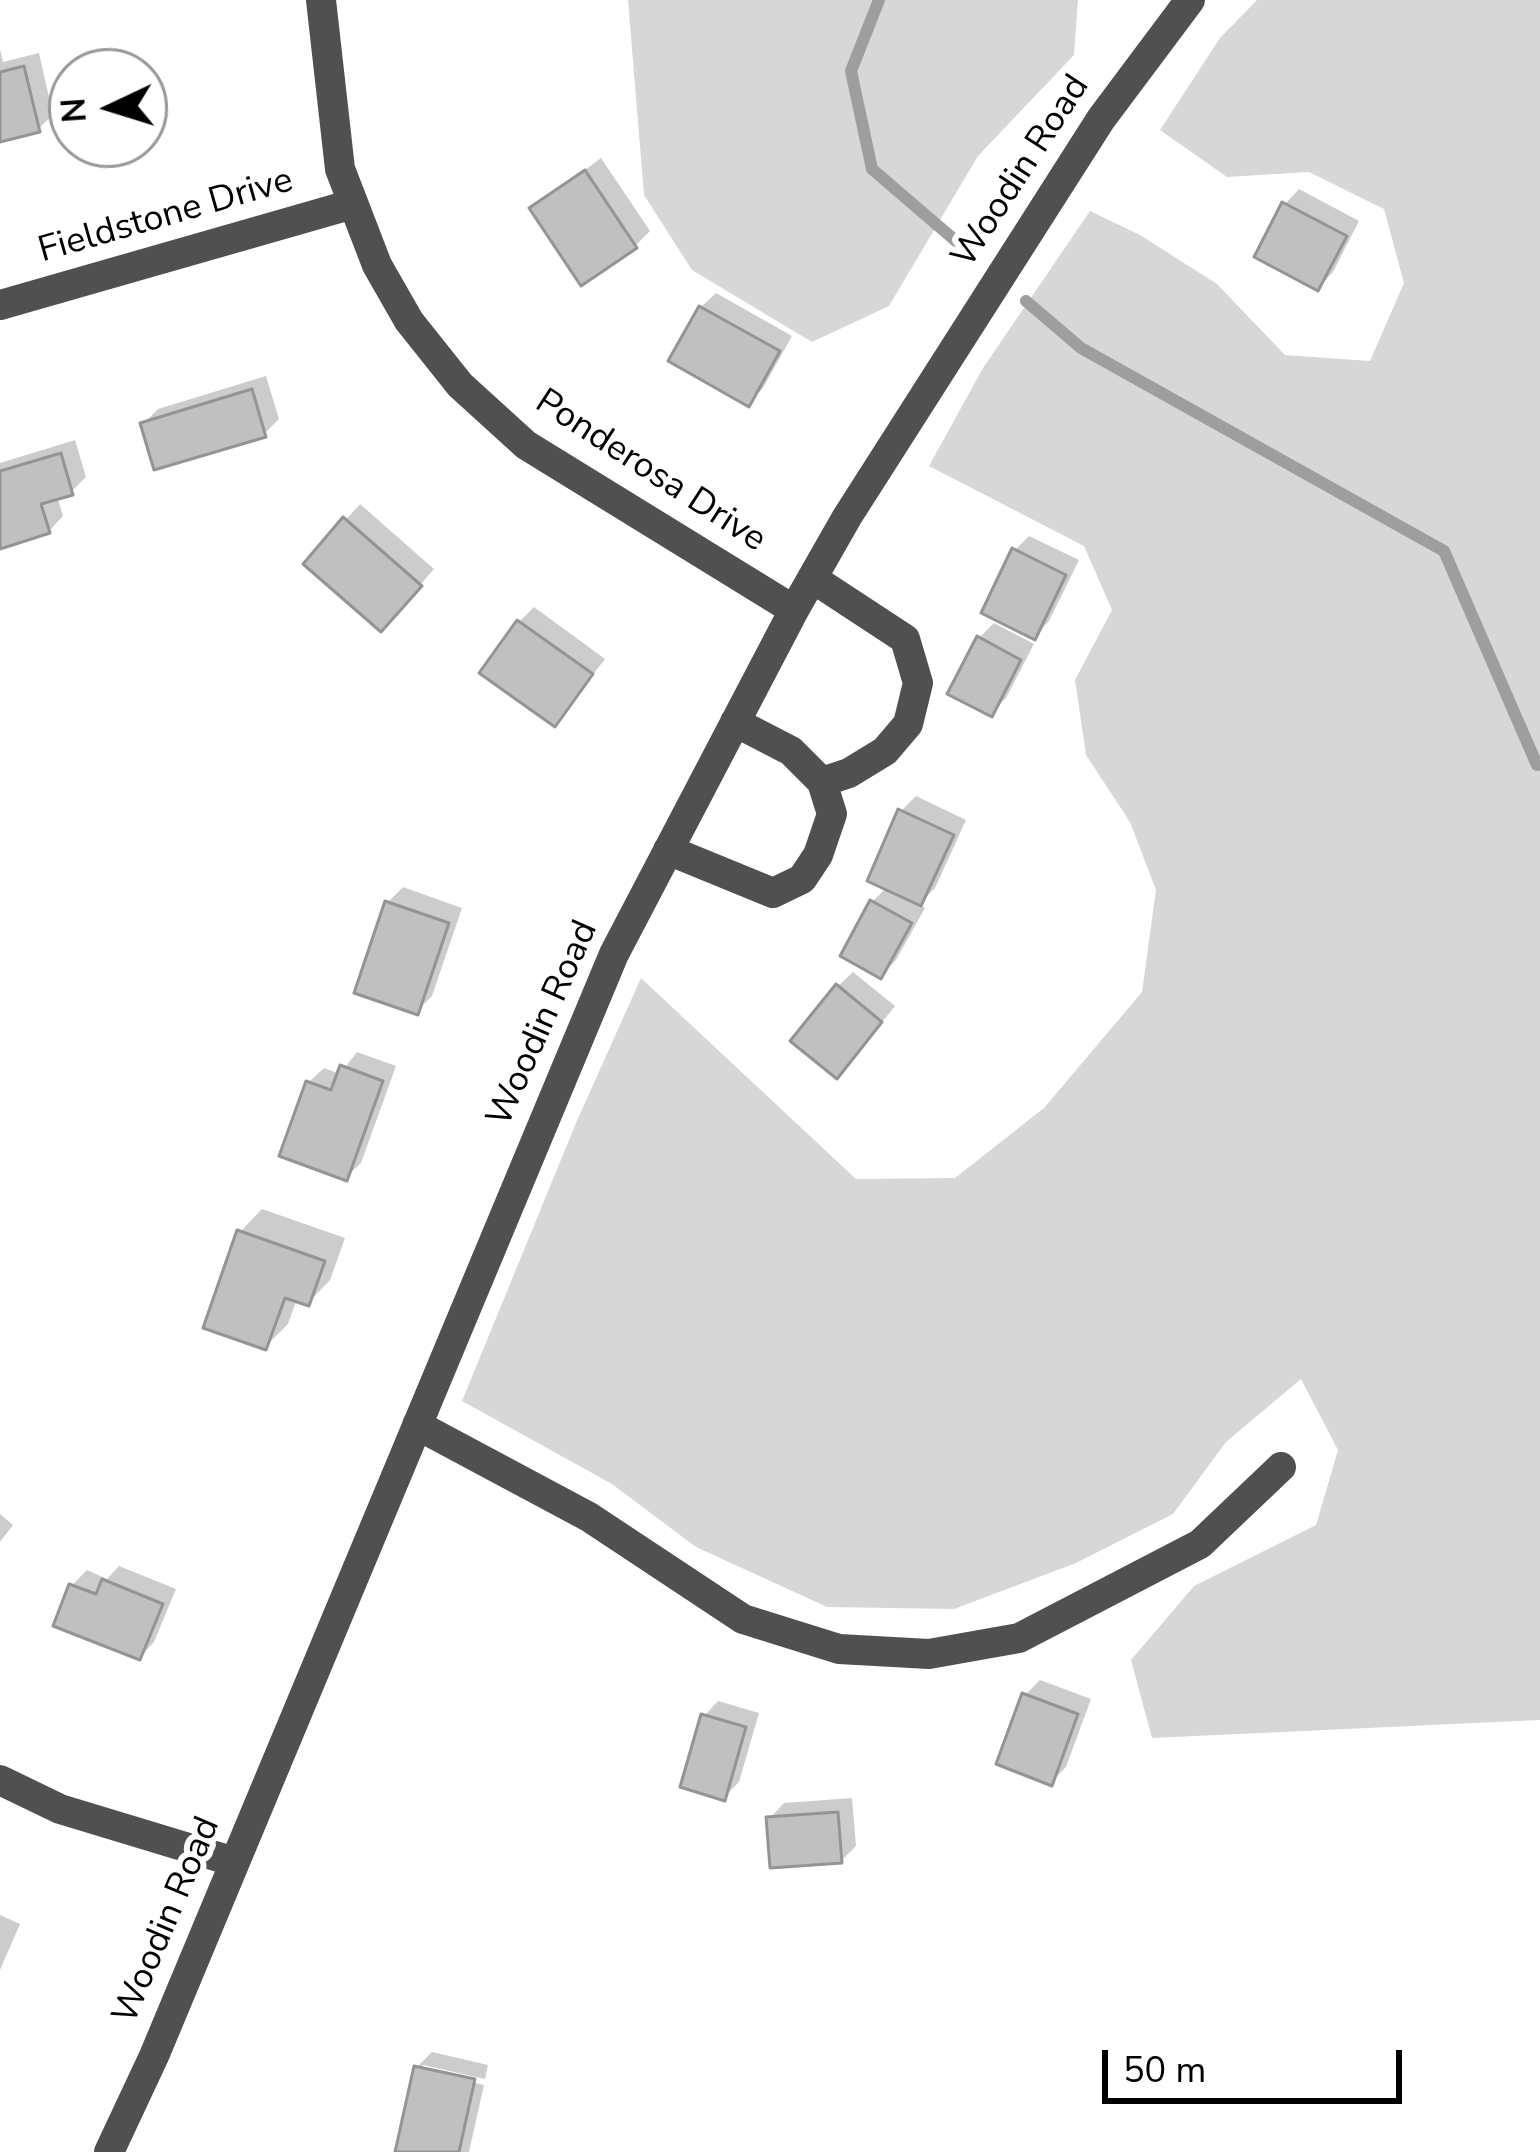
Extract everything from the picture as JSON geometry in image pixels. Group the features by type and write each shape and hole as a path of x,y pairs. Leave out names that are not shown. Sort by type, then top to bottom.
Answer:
{"street":[{"name":"Ponderosa Drive","path":"321,0 340,169 376,266 409,321 460,386 526,446 794,610"},
{"name":"Woodin Road","path":"109,2152 596,996 668,850 794,610 859,498 1101,118 1190,0"},
{"name":"Fieldstone Drive","path":"0,305 353,205"},
{"path":"812,578 905,639 918,683 908,724 885,751 849,773 822,782"},
{"path":"668,850 773,893 802,879 818,855 832,814 822,782 791,751 735,722"},
{"path":"417,1425 590,1517 742,1619 839,1649 884,1652 929,1654 1019,1639 1200,1544 1281,1467"},
{"path":"0,1780 60,1809 235,1862"}],"shaded area":[{"path":"628,0 1078,0 1074,55 978,156 889,306 812,342 692,270 644,195"},
{"path":"1257,0 1540,0 1540,1720 1152,1738 1131,1660 1194,1586 1316,1525 1338,1450 1301,1379 1226,1442 1173,1514 1076,1563 954,1609 827,1607 696,1547 612,1484 462,1401 641,978 856,1179 955,1178 1044,1108 1142,992 1156,890 1130,822 1086,755 1075,680 1112,610 1084,546 929,466 983,368 1090,211 1140,235 1217,284 1285,355 1370,361 1404,283 1384,209 1309,172 1227,177 1160,130 1220,38"}],"building":[{"path":"24,66 40,132 0,142 0,72"},
{"path":"585,170 637,248 581,286 529,208"},
{"path":"1282,202 1347,236 1318,291 1254,257"},
{"path":"699,306 780,351 749,407 668,361"},
{"path":"252,389 266,437 154,470 140,423"},
{"path":"61,453 73,495 41,504 50,533 0,549 0,471"},
{"path":"343,517 422,586 381,632 303,564"},
{"path":"1012,548 1066,575 1035,640 981,613"},
{"path":"517,620 593,674 555,727 479,673"},
{"path":"977,636 1021,660 992,717 947,694"},
{"path":"898,809 954,835 921,906 867,881"},
{"path":"870,900 912,923 881,979 840,956"},
{"path":"385,901 449,923 418,1015 354,993"},
{"path":"836,984 882,1022 837,1079 790,1041"},
{"path":"340,1065 383,1081 347,1181 279,1156 306,1081 331,1090"},
{"path":"237,1230 325,1261 309,1306 285,1298 266,1350 203,1328"},
{"path":"102,1579 163,1604 140,1660 53,1626 69,1584 96,1594"},
{"path":"1022,1693 1078,1714 1052,1786 996,1764"},
{"path":"701,1714 746,1727 725,1801 680,1787"},
{"path":"838,1812 842,1863 770,1868 766,1817"},
{"path":"414,2066 475,2079 459,2152 395,2152"}],"waterway":[{"path":"879,0 851,71 872,169 971,254"},
{"path":"1026,301 1081,348 1444,551 1537,765"}]}
